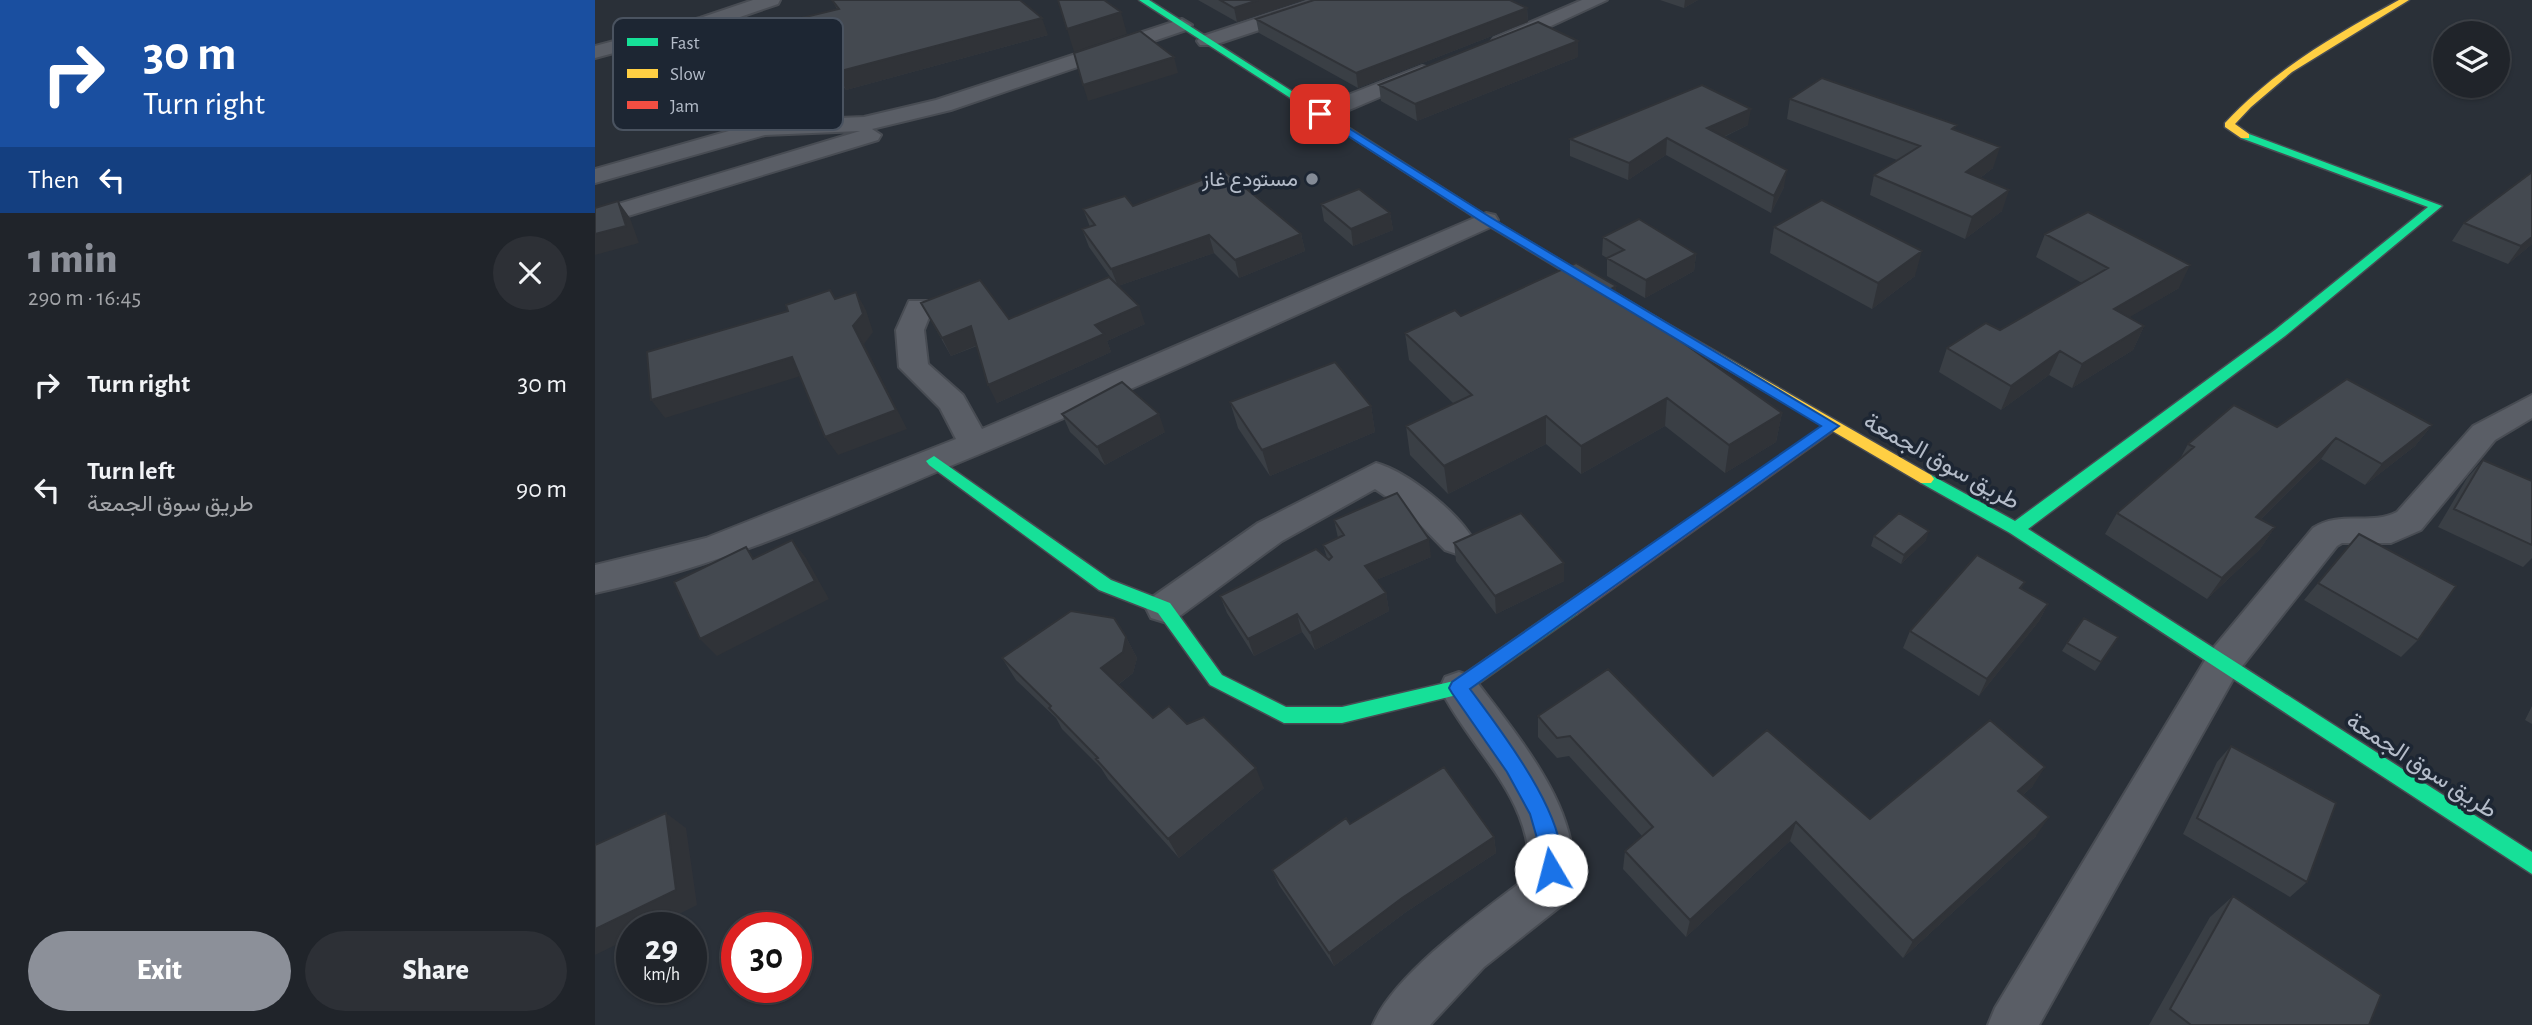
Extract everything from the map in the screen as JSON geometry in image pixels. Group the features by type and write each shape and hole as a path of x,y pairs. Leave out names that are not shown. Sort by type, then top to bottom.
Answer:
{"street":[{"path":"719,18 771,0"},
{"name":"طريق سوق الجمعة","path":"1143,0 1486,220 1831,426 2016,529 2532,864"},
{"path":"1207,41 1331,0"},
{"path":"1486,48 1598,0"},
{"path":"2016,529 2280,333 2436,206 2255,141 2232,130 2229,125 2237,113 2302,63 2405,0"},
{"path":"843,125 864,124 943,105 1182,25"},
{"path":"595,52 613,47"},
{"path":"1320,114 1435,66"},
{"path":"595,219 903,125 943,105"},
{"path":"595,176 757,130"},
{"path":"595,579 666,563 726,543 975,445 1089,398 1486,220"},
{"path":"919,307 910,330 914,367 952,402 975,445"},
{"path":"2012,1025 2223,663 2325,537 2335,530 2391,530 2409,521 2484,433 2532,405"},
{"path":"934,461 1105,585 1164,608 1216,680 1285,715 1342,715 1459,688 1831,426"},
{"path":"1164,608 1270,532 1376,474 1418,502 1457,541"},
{"path":"1397,1025 1468,951 1524,904 1551,887 1551,852 1539,811 1514,766 1459,688"}],"building":[{"path":"832,0 1020,0 1042,18 843,70 843,18 802,18 839,9"},
{"path":"1058,0 1104,0 1121,12 1067,29"},
{"path":"1220,0 1258,0 1234,8"},
{"path":"1314,0 1510,0 1527,8 1356,73 1256,19"},
{"path":"1538,22 1578,41 1415,104 1379,85"},
{"path":"1140,31 1174,57 1083,85 1074,53"},
{"path":"1822,78 1957,125 1952,129 2000,147 1966,172 2009,190 1972,217 1874,175 1920,146 1790,99"},
{"path":"1702,85 1751,109 1707,128 1787,170 1774,196 1667,138 1629,163 1570,139"},
{"path":"1225,171 1301,234 1235,260 1209,235 1111,269 1082,229 1095,225 1083,209 1125,196 1133,206"},
{"path":"2532,172 2532,237 2521,246 2464,223"},
{"path":"1359,189 1390,213 1351,229 1321,204"},
{"path":"1822,200 1922,251 1878,283 1774,227"},
{"path":"618,201 626,226 595,234 595,208"},
{"path":"2088,212 2190,265 2114,309 2144,326 2082,364 2060,351 2011,386 1947,348 1986,323 2000,330 2108,268 2045,234"},
{"path":"1639,219 1696,254 1646,280 1607,258 1624,250 1603,237"},
{"path":"1576,263 1616,286 1609,290 1782,413 1729,445 1667,398 1581,446 1546,416 1444,466 1406,426 1472,395 1405,333 1455,310 1461,316"},
{"path":"1109,277 1139,306 1095,325 1104,334 988,385 971,326 942,338 921,303 980,280 1009,319"},
{"path":"830,290 835,299 856,292 863,314 853,326 896,410 825,437 792,357 651,400 647,352 788,311 786,305"},
{"path":"1335,362 1371,406 1262,450 1230,402"},
{"path":"2347,379 2432,425 2382,464 2336,438 2256,517 2275,527 2222,578 2117,513 2194,447 2188,444 2234,405 2277,427"},
{"path":"1122,382 1159,414 1097,447 1062,414"},
{"path":"2483,460 2532,481 2532,545 2454,509"},
{"path":"1397,493 1429,539 1365,566 1386,593 1310,633 1297,614 1248,639 1220,596 1316,549 1329,560 1332,557 1323,545 1344,535 1334,520"},
{"path":"1521,513 1564,563 1495,596 1454,543"},
{"path":"1899,513 1929,531 1904,555 1874,536"},
{"path":"2359,534 2456,586 2418,640 2318,583"},
{"path":"792,540 815,581 700,639 674,582 746,547 753,559"},
{"path":"1977,555 2025,582 2020,588 2048,604 1987,679 1910,631"},
{"path":"1071,611 1114,618 1126,637 1123,652 1101,668 1153,718 1169,706 1187,724 1204,717 1256,768 1168,839 1096,759 1098,758 1049,708 1051,706 1002,658"},
{"path":"2084,618 2118,637 2101,662 2067,643"},
{"path":"1608,669 1713,776 1767,730 1870,819 1990,720 2045,767 2018,791 2049,817 1913,941 1796,822 1690,920 1625,851 1653,827 1570,736 1557,738 1538,716"},
{"path":"2231,746 2336,803 2307,882 2197,818"},
{"path":"1444,767 1494,837 1402,898 1329,953 1272,870 1346,818 1350,824"},
{"path":"666,813 676,890 630,912 616,912 616,919 595,929 595,845"},
{"path":"2233,896 2381,995 2369,1025 2191,1025 2170,1009"}],"traffic: fast":[{"path":"1143,0 1486,220 1654,320"},
{"path":"2016,529 2280,333 2436,206 2245,136"},
{"path":"934,461 1105,585 1164,608 1216,680 1284,715 1342,715 1459,688 1571,609"},
{"path":"1926,479 2016,529 2532,864"}],"traffic: slow":[{"path":"2245,136 2229,125 2267,87 2311,55 2405,0"},
{"path":"1654,320 1926,479"}],"traffic: jam":[{"path":"1571,609 1831,426"}],"place":[{"name":"مستودع غاز","path":"1312,179"}],"route":[{"path":"1320,114 1486,220 1831,426 1459,688 1514,766 1539,811 1551,852 1551,870"}]}
